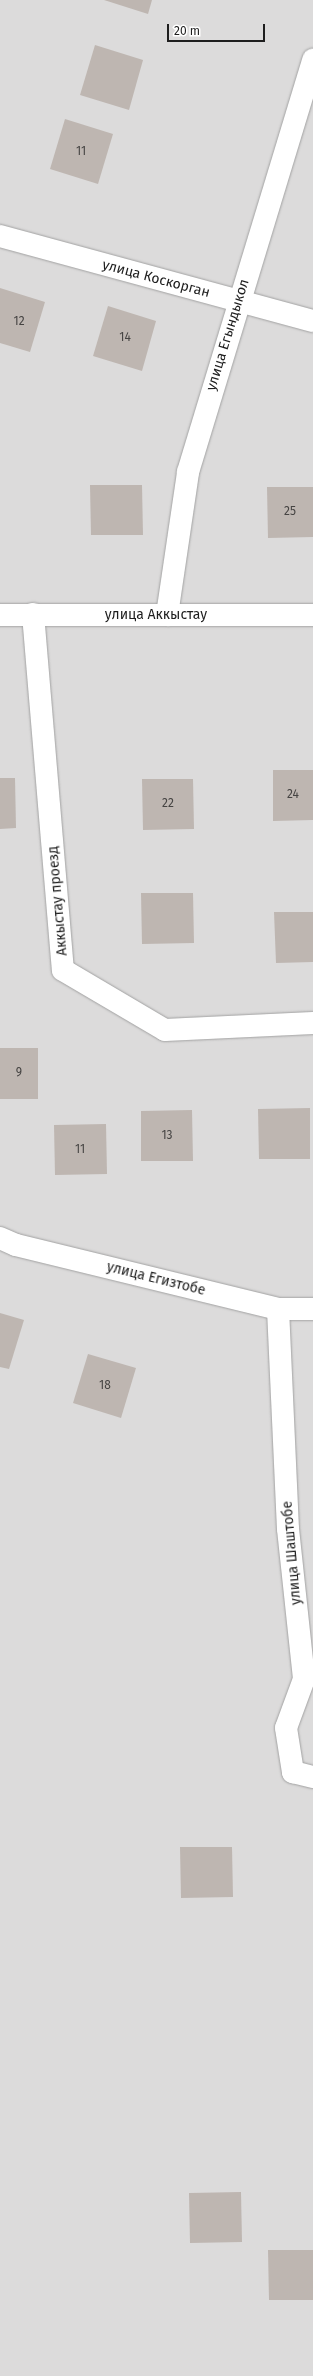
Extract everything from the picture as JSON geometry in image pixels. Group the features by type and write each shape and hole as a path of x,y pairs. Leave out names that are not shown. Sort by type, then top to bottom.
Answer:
{"street":[{"name":"улица Егындыкол","path":"167,615 188,472 238,301 313,60"},
{"name":"улица Коскорган","path":"0,236 313,321"},
{"name":"Аккыстау проезд","path":"33,614 64,970 165,1030 313,1023"},
{"name":"улица Аккыстау","path":"0,615 313,615"},
{"name":"улица Егизтобе","path":"0,1238 16,1245 278,1309 313,1309"},
{"name":"улица Шаштобе","path":"278,1309 288,1529 304,1680 286,1728 293,1772 313,1777"}],"shaded area":[{"path":"0,0 313,0 313,2376 0,2376"}],"building":[{"path":"104,0 152,0 148,14"},
{"path":"95,45 143,60 129,110 80,95"},
{"path":"65,119 113,134 98,184 50,169"},
{"path":"0,288 45,302 30,352 0,343"},
{"path":"108,306 156,321 142,371 93,356"},
{"path":"90,485 142,485 143,535 91,535"},
{"path":"267,487 313,487 313,537 268,538"},
{"path":"273,770 313,770 313,820 273,821"},
{"path":"0,778 15,778 16,828 0,829"},
{"path":"142,779 193,779 194,829 143,830"},
{"path":"141,893 193,893 194,943 142,944"},
{"path":"274,912 313,912 313,962 276,963"},
{"path":"0,1048 38,1048 38,1099 0,1099"},
{"path":"310,1108 310,1159 259,1159 258,1109"},
{"path":"192,1110 193,1161 141,1161 141,1111"},
{"path":"106,1124 107,1174 55,1175 54,1125"},
{"path":"0,1313 24,1320 9,1369 0,1367"},
{"path":"88,1354 136,1368 121,1418 73,1403"},
{"path":"180,1847 232,1847 233,1897 181,1898"},
{"path":"241,2192 242,2242 190,2243 189,2193"},
{"path":"268,2250 313,2250 313,2300 269,2300"}]}
